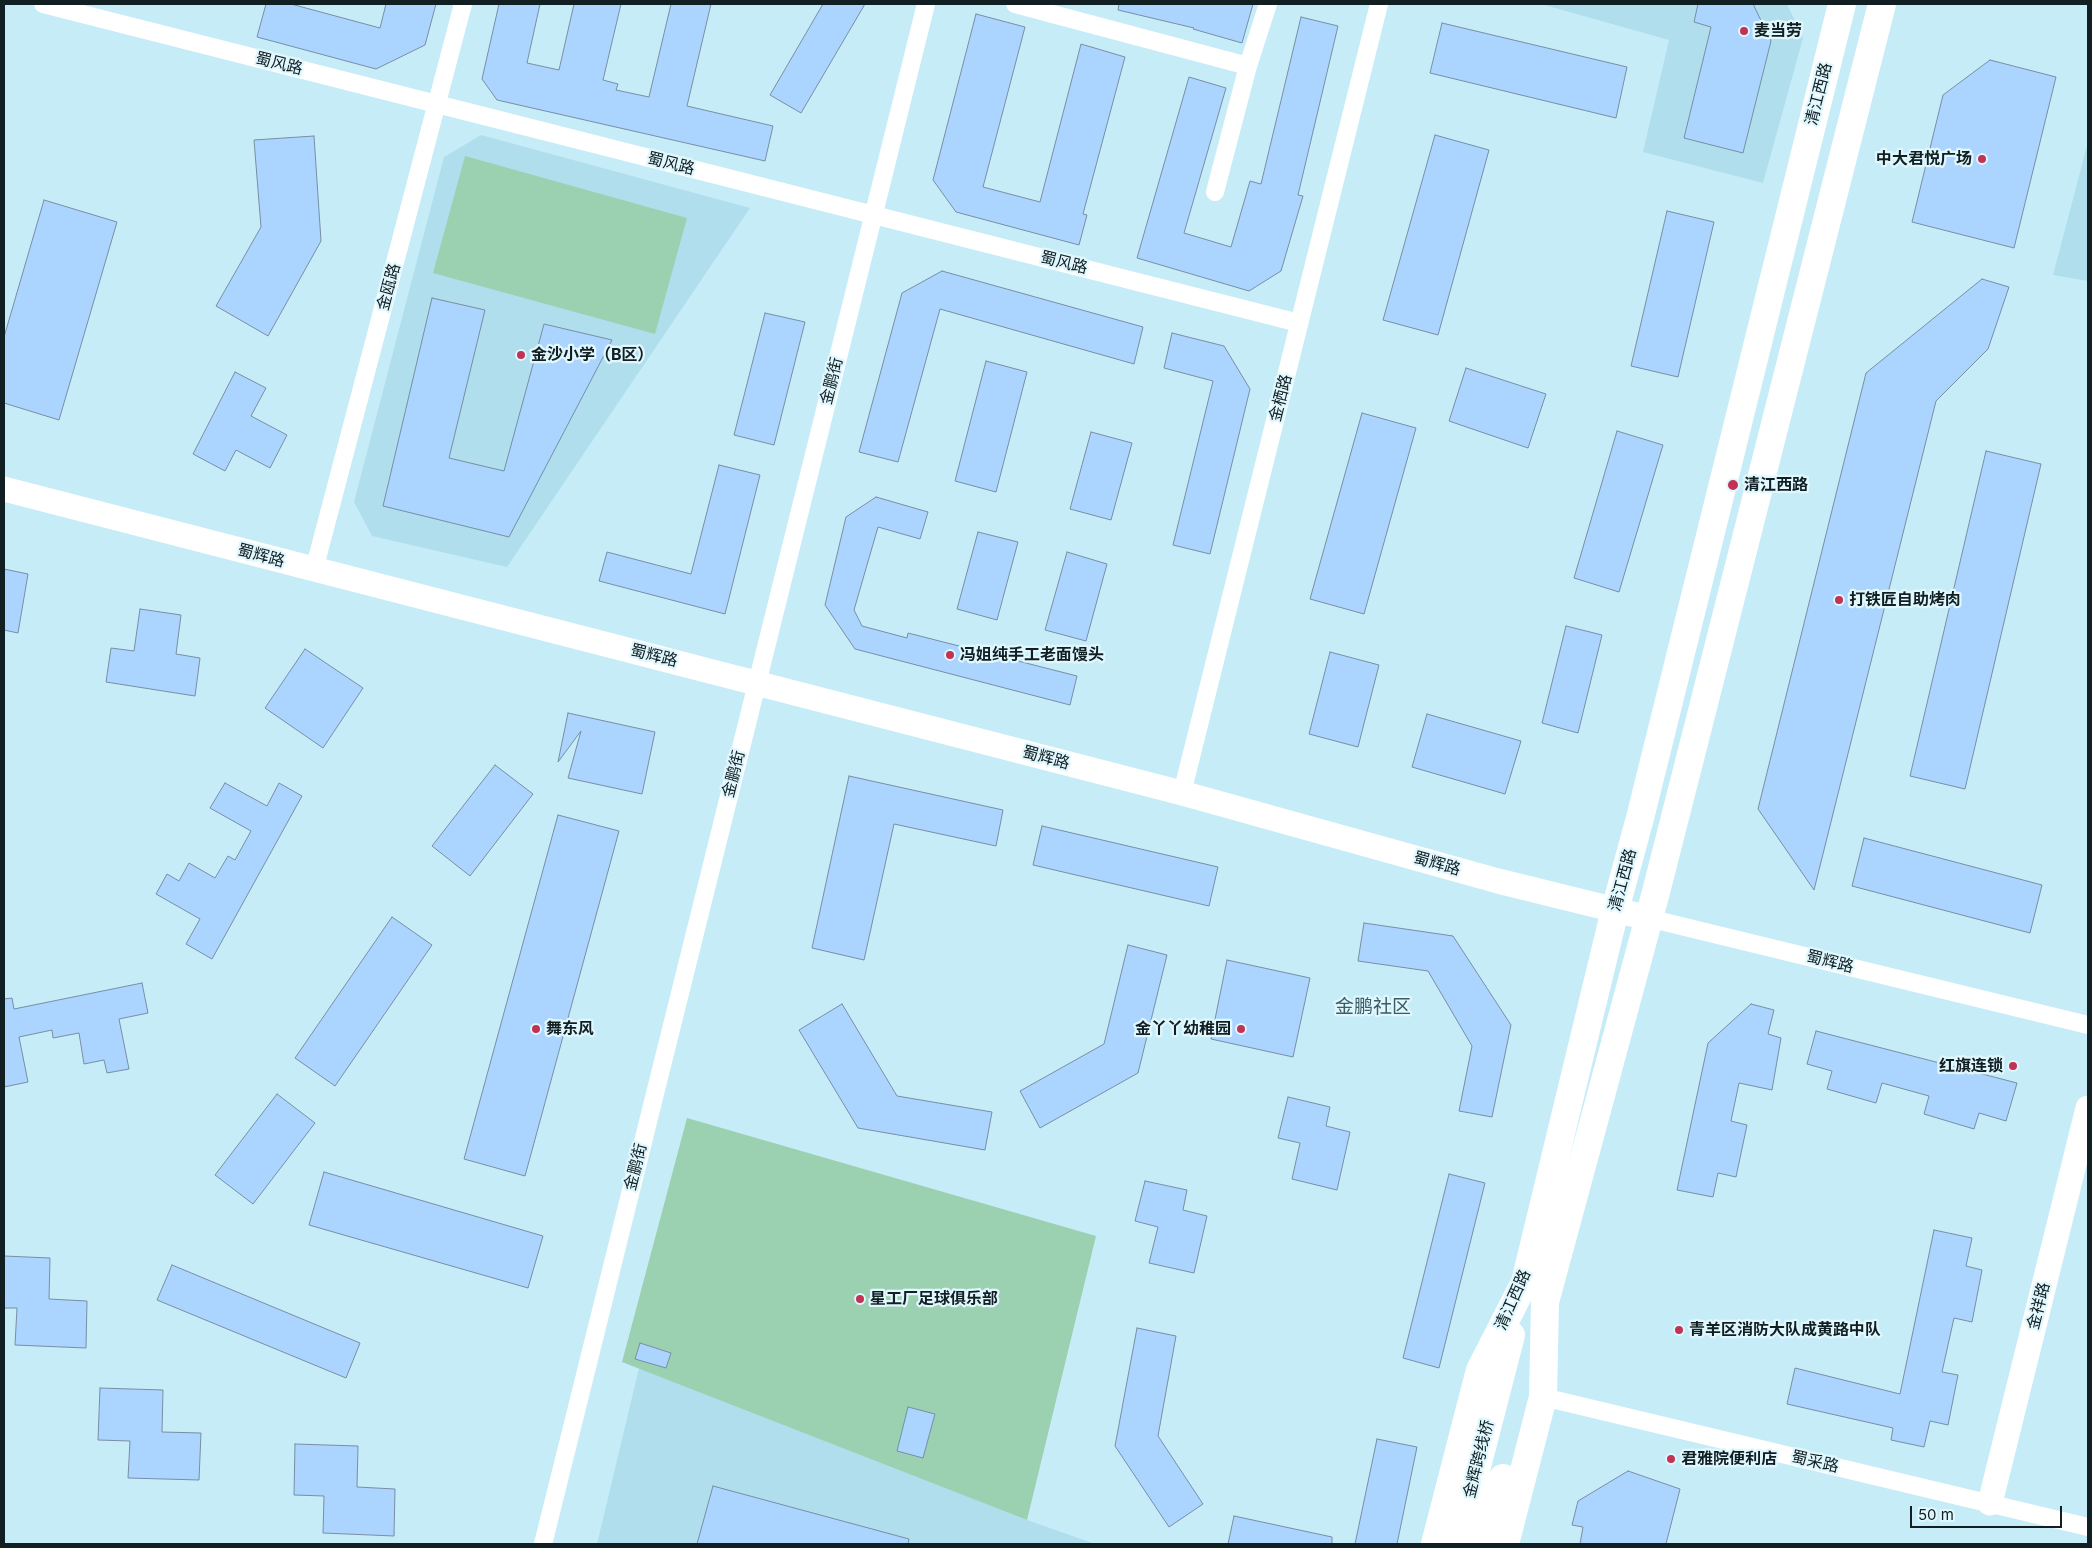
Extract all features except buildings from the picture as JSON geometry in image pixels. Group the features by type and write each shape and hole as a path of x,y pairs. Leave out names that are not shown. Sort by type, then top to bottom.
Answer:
{"main road":[{"name":"清江西路","path":"1435,1544 1480,1370 1525,1282 1614,910 1640,818 1842,4"},
{"name":"清江西路","path":"1535,1391 1545,1302 1661,873 1882,4"},
{"name":"金辉跨线桥","path":"1457,1544 1525,1282"},
{"name":"金辉跨线桥","path":"1485,1544 1535,1391"},
{"path":"1506,1544 1535,1391"}],"street":[{"name":"蜀风路","path":"43,4 1299,323"},
{"name":"金瓯路","path":"314,570 463,4"},
{"name":"金鹏街","path":"543,1544 926,4"},
{"path":"1015,4 1248,66"},
{"path":"1216,192 1248,66 1268,4"},
{"name":"金栖路","path":"1182,793 1379,4"},
{"name":"蜀辉路","path":"4,489 1182,793 1498,881 2088,1025"},
{"name":"金祥路","path":"1990,1503 2088,1108"},
{"name":"蜀采路","path":"1535,1391 2088,1527"}],"shaded area":[{"path":"1541,4 1787,4 1803,38 1763,183 1643,152 1669,40"},
{"name":"金沙小学（B区）","path":"481,135 750,208 507,567 372,536 354,502 444,157"},
{"path":"2088,142 2088,281 2053,275"},
{"path":"639,1368 1027,1520 1095,1544 597,1544"}],"green space":[{"path":"465,156 687,218 655,334 433,273"},
{"name":"星工厂足球俱乐部","path":"687,1118 1096,1236 1027,1520 622,1362"}],"place":[{"name":"麦当劳","path":"1744,31"},
{"name":"中大君悦广场","path":"1982,159"},
{"name":"金沙小学（B区）","path":"521,355"},
{"name":"清江西路","path":"1733,485"},
{"name":"打铁匠自助烤肉","path":"1839,600"},
{"name":"冯姐纯手工老面馒头","path":"950,655"},
{"name":"舞东风","path":"536,1029"},
{"name":"金丫丫幼稚园","path":"1241,1029"},
{"name":"红旗连锁","path":"2013,1066"},
{"name":"星工厂足球俱乐部","path":"860,1299"},
{"name":"青羊区消防大队成黄路中队","path":"1679,1330"},
{"name":"君雅院便利店","path":"1671,1459"}],"district":[{"name":"金鹏社区","path":"1373,1007"}]}
